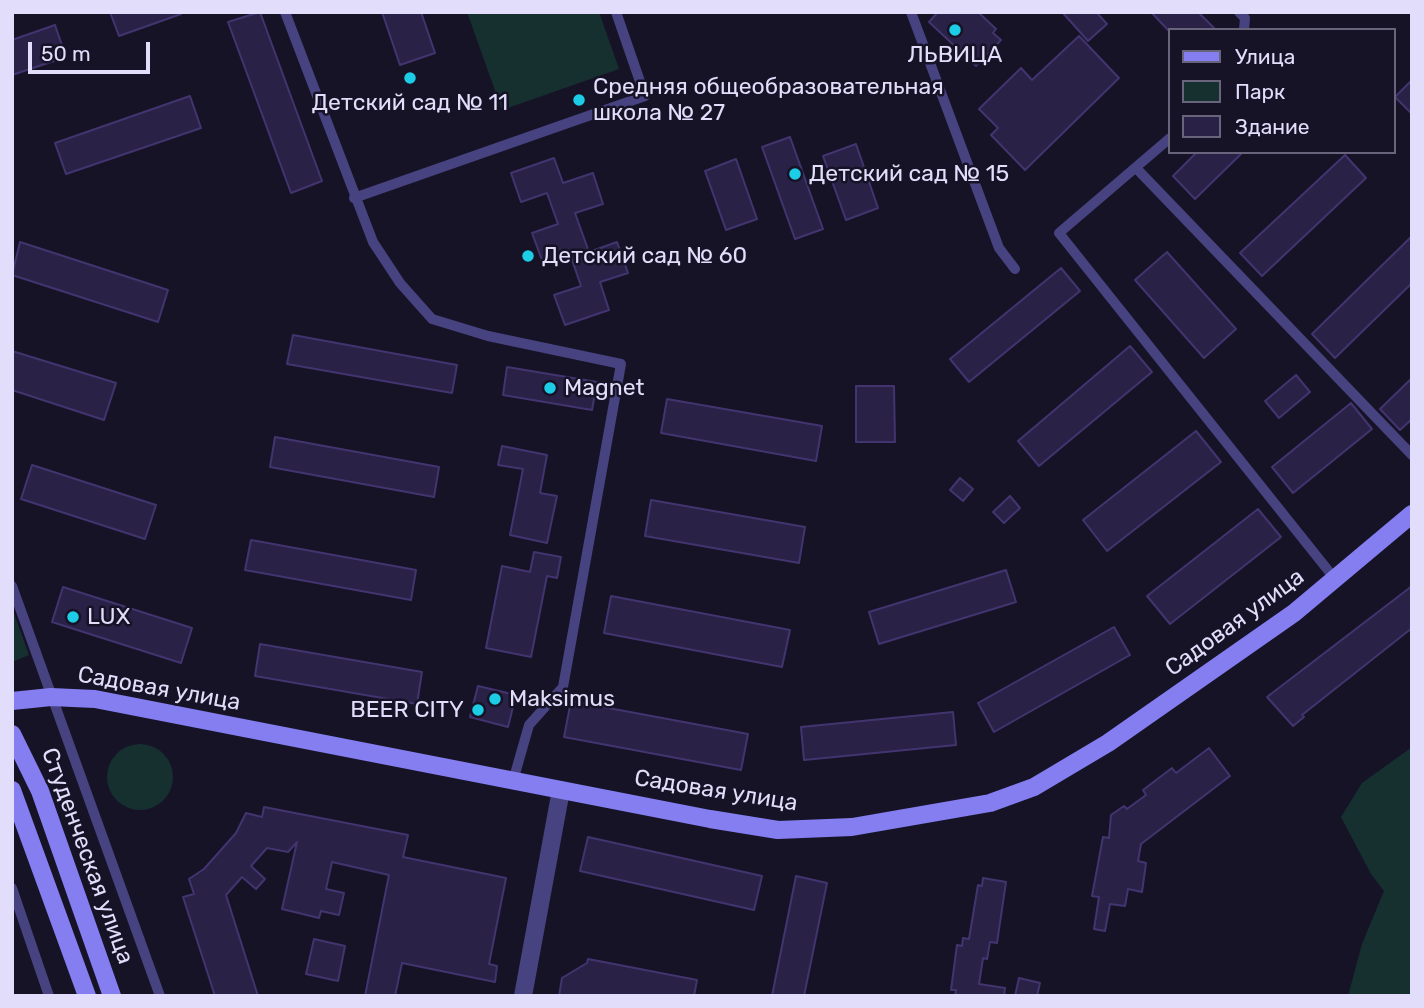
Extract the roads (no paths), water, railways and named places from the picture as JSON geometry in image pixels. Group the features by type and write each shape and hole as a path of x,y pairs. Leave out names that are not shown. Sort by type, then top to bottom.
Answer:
{"main road":[{"name":"Садовая улица","path":"12,701 51,697 95,699 778,830 852,827 990,803 1034,787 1108,743 1294,613 1412,514"},
{"name":"Студенческая улица","path":"12,734 40,791 112,996"},
{"name":"Студенческая улица","path":"12,790 87,996"}],"street":[{"path":"523,996 561,790"}],"lane":[{"path":"285,12 354,198 380,253 400,283 432,319 488,336 621,364 563,687 529,725 513,781"},
{"path":"354,198 645,96 615,12"},
{"path":"911,12 999,248 1015,269"},
{"path":"1240,12 1245,18 1244,28"},
{"path":"1168,140 1059,233 1335,579"},
{"path":"1137,169 1412,455"},
{"path":"12,586 160,996"},
{"path":"12,888 49,996"}],"place":[{"name":"ЛЬВИЦА","path":"955,30"},
{"name":"Детский сад № 11","path":"410,78"},
{"name":"Средняя общеобразовательная школа № 27","path":"579,100"},
{"name":"Детский сад № 15","path":"795,174"},
{"name":"Детский сад № 60","path":"528,256"},
{"name":"Magnet","path":"550,388"},
{"name":"LUX","path":"73,617"},
{"name":"Maksimus","path":"495,699"},
{"name":"BEER CITY","path":"478,710"}]}
